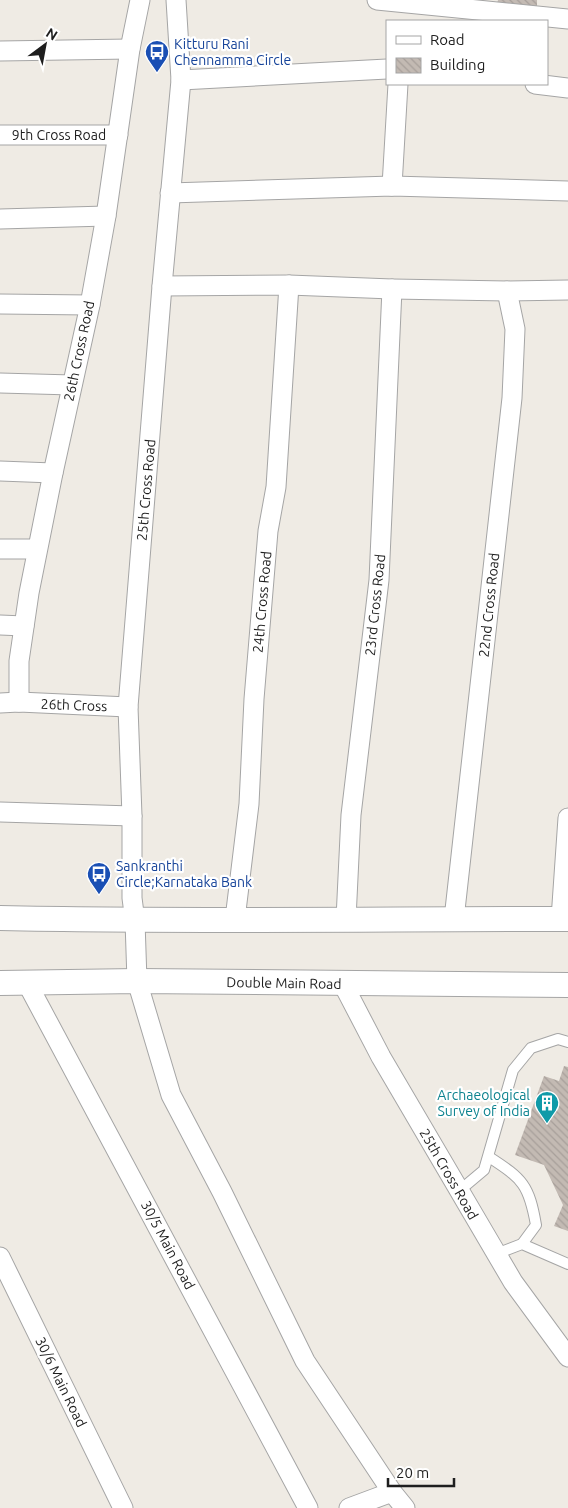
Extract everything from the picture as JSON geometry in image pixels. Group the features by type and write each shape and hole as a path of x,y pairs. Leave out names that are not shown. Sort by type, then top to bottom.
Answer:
{"street":[{"name":"26th Cross Road","path":"19,702 19,661 37,548 90,305 106,216 130,48 140,0"},
{"name":"25th Cross Road","path":"176,0 181,80 162,286 128,707 132,816 132,898 135,921 137,981 171,1095 222,1192 305,1361 392,1492 405,1508"},
{"path":"377,0 545,8 568,19"},
{"path":"0,51 130,48"},
{"path":"181,80 386,69"},
{"path":"392,186 398,85"},
{"path":"543,85 568,88"},
{"name":"9th Cross Road","path":"0,135 118,135"},
{"path":"170,193 392,186 568,190"},
{"path":"0,219 106,216"},
{"path":"162,286 289,285 392,290 568,290"},
{"name":"24th Cross Road","path":"235,919 249,804 255,689 268,531 276,487 289,285"},
{"name":"23rd Cross Road","path":"346,919 351,815 379,580 392,290"},
{"name":"22nd Cross Road","path":"454,919 512,398 515,329 507,291"},
{"path":"0,304 90,305"},
{"path":"0,383 72,385"},
{"path":"0,471 53,473"},
{"path":"0,549 37,548"},
{"path":"0,625 24,626"},
{"name":"26th Cross","path":"0,703 19,702 128,707"},
{"path":"0,812 132,816"},
{"path":"0,918 135,921 235,919 564,919 568,818"},
{"name":"Double Main Road","path":"0,983 137,981 568,985"},
{"name":"30/5 Main Road","path":"27,983 308,1508"},
{"name":"25th Cross Road","path":"344,984 381,1057 512,1282 568,1357"},
{"name":"30/6 Main Road","path":"0,1256 123,1508"},
{"path":"349,1508 392,1492"}],"lane":[{"path":"459,1191 484,1170 514,1070 531,1048 558,1039 568,1042"},
{"path":"488,1157 506,1168 525,1185 532,1202 536,1225 522,1244 496,1254"},
{"path":"522,1244 568,1264"}],"building":[{"path":"498,0 537,0 537,7 497,4"},
{"name":"Archaeological Survey of India","path":"564,1066 568,1067 568,1231 554,1226 563,1205 544,1165 515,1155 544,1076 559,1081"}],"place":[{"name":"Kitturu Rani Chennamma Circle","path":"157,73"},
{"name":"Sankranthi Circle;Karnataka Bank","path":"99,895"},
{"name":"Archaeological Survey of India","path":"547,1124"}]}
